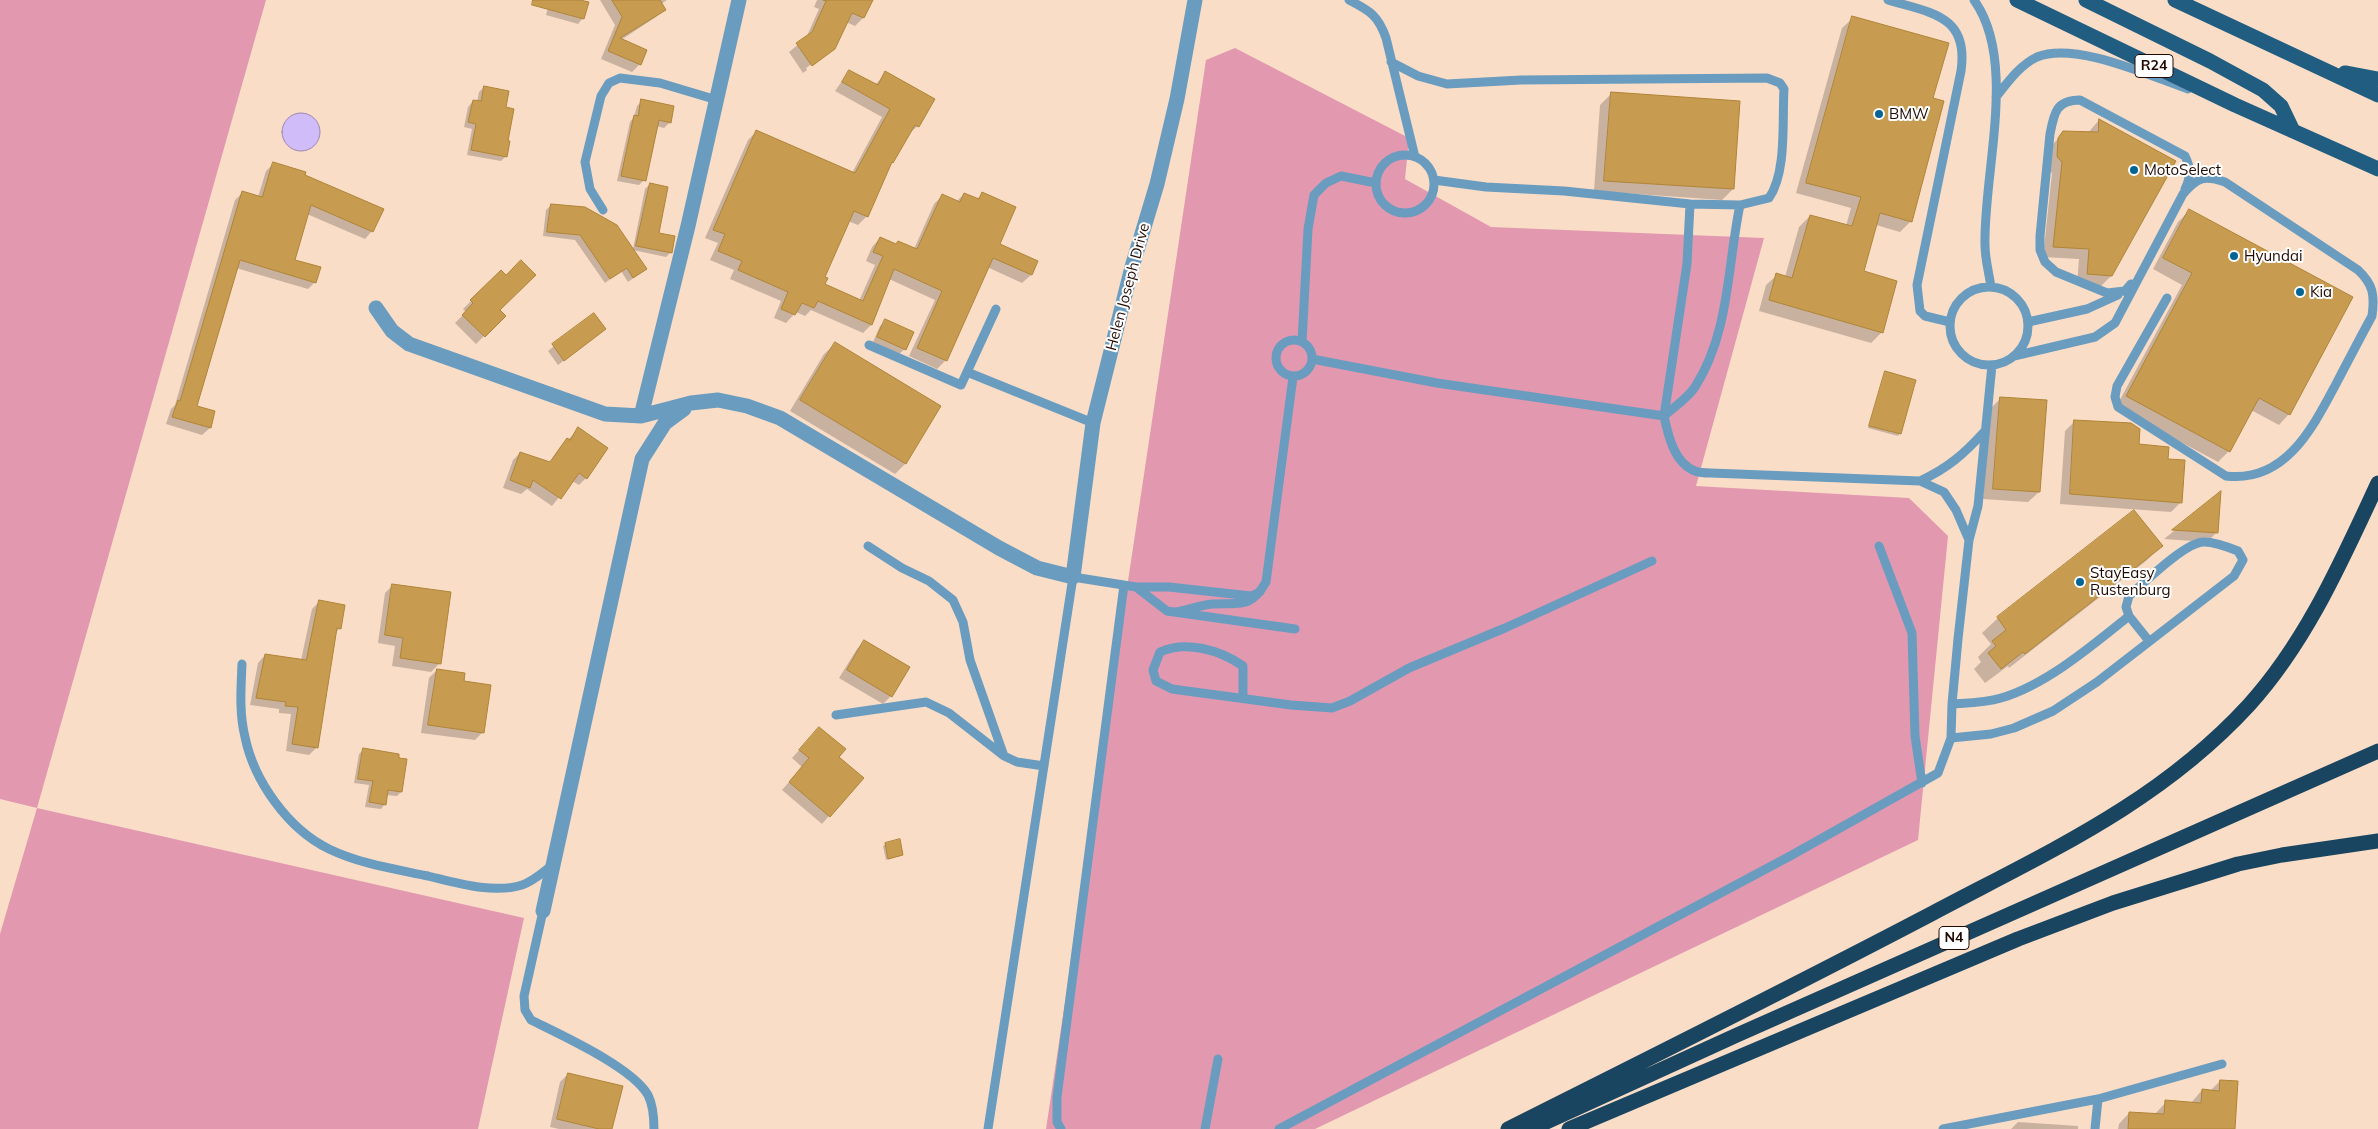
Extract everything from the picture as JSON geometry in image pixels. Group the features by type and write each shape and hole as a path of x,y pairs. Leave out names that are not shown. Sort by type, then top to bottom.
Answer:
{"highway":[{"path":"1508,1129 1792,987 2070,842 2169,779 2228,727 2277,670 2300,637 2323,597 2378,483"},
{"name":"N4","path":"1531,1129 1737,1034 2378,751"},
{"path":"1569,1129 2010,942 2113,903 2238,864 2282,855 2378,841"}],"main road":[{"name":"R24","path":"2017,0 2235,105 2378,169"},
{"path":"2086,0 2210,61 2263,90 2280,106 2293,130"},
{"path":"2175,0 2378,94"},
{"path":"2322,68 2378,79"}],"street":[{"path":"641,416 688,226 739,0"},
{"name":"Helen Joseph Drive","path":"1073,577 1093,423 1132,267 1157,184 1195,0"},
{"path":"376,308 392,331 409,344 605,414 641,416 691,404 718,400 747,406 780,418 999,548 1037,568 1073,577"},
{"path":"543,911 642,459 665,423 691,404"}],"lane":[{"path":"1349,0 1369,10 1381,22 1415,157"},
{"path":"1888,0 1946,19 1958,34 1962,46 1961,71 1917,285 1920,311 1925,316 1950,322"},
{"path":"1974,0 1988,23 1992,36 1996,97 1985,245 1991,287"},
{"path":"1996,97 2016,72 2036,58 2054,53 2074,52 2235,105"},
{"path":"1391,62 1418,76 1447,84 1748,78 1774,80 1784,89 1780,170 1776,186 1769,198 1740,205 1690,204 1564,190 1486,187 1434,180"},
{"path":"603,210 590,189 585,162 600,96 609,82 620,78 660,83 717,100"},
{"path":"2014,356 2022,346 2027,334 2028,322 2026,313 2016,298 2008,292 1991,287 1979,288 1959,301 1953,311 1950,322 1951,336 1956,348 1966,358 1978,364 1992,365 2004,362 2014,356 2095,336 2115,323 2189,180 2190,166 2186,156 2080,100 2068,100 2059,107 2053,118 2050,134 2040,250 2045,262 2056,272 2107,293 2125,292"},
{"path":"1397,156 1415,157 1429,168 1434,180 1432,194 1428,202 1412,212 1404,213 1387,207 1381,200 1376,183 1382,166 1397,156"},
{"path":"1302,342 1308,229 1314,195 1326,183 1341,176 1376,183"},
{"path":"2167,298 2117,386 2115,397 2118,407 2226,476 2243,478 2257,474 2280,462 2298,447 2314,426 2372,316 2373,290 2363,275 2225,182 2208,177 2194,182 2183,194"},
{"path":"1690,204 1687,264 1664,416 1668,441 1683,462 1694,471 1920,481 1944,492 1956,510 1969,540"},
{"path":"1664,416 1694,388 1713,353 1722,321 1740,205"},
{"path":"2028,322 2087,309 2125,292 2138,278"},
{"path":"869,345 961,385 996,309"},
{"path":"1288,341 1302,342 1311,352 1312,359 1306,372 1293,376 1286,375 1276,364 1278,350 1288,341"},
{"path":"1312,359 1437,383 1664,416"},
{"path":"1279,1129 1612,952 1938,773 1951,738 1952,704 1969,540 1978,506 1992,365"},
{"path":"967,372 1093,423"},
{"path":"1176,612 1210,604 1243,604 1252,600 1266,582 1293,376"},
{"path":"1920,481 1944,470 1968,450 1984,432"},
{"path":"1951,738 1991,734 2014,728 2053,711 2097,682 2234,576 2243,560 2238,551 2204,542 2190,546 2129,596 2126,606 2129,616 2149,641"},
{"path":"868,546 902,568 928,581 953,600 963,622 970,660 1004,756"},
{"path":"1880,546 1912,633 1915,736 1922,783"},
{"path":"1243,698 1243,666 1228,655 1207,650 1173,646 1160,652 1153,670 1156,681 1172,689 1290,705 1332,708 1350,701 1409,668 1523,620 1652,561"},
{"path":"988,1129 1073,577 1136,587 1169,587 1251,596 1260,592"},
{"path":"1061,1129 1057,1122 1057,1097 1124,585"},
{"path":"1136,587 1167,611 1295,629"},
{"path":"1952,704 2000,699 2021,691 2078,656 2129,616"},
{"path":"242,664 240,704 245,737 254,762 274,801 310,838 356,860 473,886 522,885 554,864"},
{"path":"836,715 926,702 949,713 1004,756 1016,762 1044,766"},
{"path":"543,911 524,996 525,1010 531,1020 622,1070 637,1081 648,1096 654,1129"},
{"path":"1205,1129 1218,1059"},
{"path":"1943,1129 2098,1099 2222,1064"},
{"path":"2095,1129 2098,1099"}],"shaded area":[{"path":"0,0 266,0 37,808 0,799"},
{"path":"1235,48 1409,138 1405,179 1491,227 1764,238 1696,486 1909,498 1948,536 1918,840 1315,1129 1046,1129 1206,60"},
{"path":"301,113 315,118 320,132 315,146 301,151 287,146 282,132 287,118"},
{"path":"37,808 524,918 478,1129 0,1129 0,934"}],"building":[{"path":"533,0 580,0 589,2 584,19 532,5"},
{"path":"612,0 660,0 666,10 620,38 647,50 641,65 608,51 622,17"},
{"path":"823,0 873,0 864,18 852,13 835,49 812,66 796,43 812,32 826,1"},
{"path":"1852,16 1949,43 1933,98 1944,101 1912,222 1880,213 1864,271 1897,281 1883,333 1769,300 1776,273 1792,278 1810,215 1852,226 1861,197 1806,183"},
{"path":"849,70 878,85 885,71 935,99 919,127 915,125 892,162 868,217 854,211 825,277 828,278 825,284 863,301 883,256 873,252 880,237 896,244 898,241 917,249 942,194 960,202 964,193 979,199 982,192 1016,207 1000,244 1038,261 1032,275 993,258 947,361 917,348 942,291 894,269 872,325 818,301 814,308 802,303 795,315 781,309 788,292 738,270 742,261 718,251 725,234 713,230 756,130 855,173 890,109 842,82"},
{"path":"484,86 509,91 506,107 514,109 507,157 471,150 476,124 468,122 473,100 481,101"},
{"path":"1611,92 1740,101 1734,189 1604,181"},
{"path":"641,99 674,106 671,123 659,120 646,181 621,176 634,115 638,116"},
{"path":"2099,119 2176,161 2112,276 2087,274 2089,249 2053,247 2062,162 2057,157 2058,138 2063,131 2098,132"},
{"path":"273,162 306,172 305,175 384,209 373,232 311,205 295,260 321,267 316,283 240,260 197,406 215,411 211,428 172,417 178,400 180,401 242,191 262,197"},
{"path":"650,183 668,187 659,233 675,236 672,253 636,246"},
{"path":"551,204 585,207 617,225 647,269 633,278 627,268 610,279 580,235 547,232"},
{"path":"2189,209 2353,297 2290,415 2259,398 2230,452 2126,396 2192,273 2163,258"},
{"path":"521,260 536,275 500,310 506,316 485,337 462,315 473,303 470,300 501,270 506,275"},
{"path":"594,313 606,329 564,361 552,344"},
{"path":"885,319 914,332 906,350 877,337"},
{"path":"835,342 941,406 906,464 800,400"},
{"path":"1885,371 1916,380 1901,434 1869,426"},
{"path":"2000,397 2047,400 2040,492 1993,489"},
{"path":"2074,420 2131,423 2140,429 2139,444 2169,447 2168,459 2185,460 2182,503 2070,494"},
{"path":"578,427 608,448 587,479 579,473 561,499 533,480 530,488 510,480 520,452 550,462 567,438 570,440"},
{"path":"2221,491 2218,533 2172,530"},
{"name":"StayEasy Rustenburg","path":"2134,510 2163,546 2025,654 2023,652 2001,669 1988,653 1996,646 1992,641 2006,630 1997,617"},
{"path":"392,584 451,592 441,664 400,658 403,638 385,635"},
{"path":"319,600 345,605 341,629 337,628 318,748 292,744 298,707 285,706 286,702 256,698 265,654 306,660"},
{"path":"864,640 910,667 892,697 847,670"},
{"path":"437,669 465,673 464,681 491,685 484,733 428,725"},
{"path":"819,727 846,749 839,757 864,778 830,817 789,782 809,758 799,750"},
{"path":"363,748 399,754 399,758 407,759 402,792 388,790 386,805 369,802 373,781 358,779"},
{"path":"900,839 903,855 888,859 885,843"},
{"path":"568,1073 623,1086 612,1129 599,1129 557,1119"},
{"path":"2220,1080 2238,1081 2235,1129 2128,1129 2129,1112 2164,1114 2165,1100 2201,1103 2202,1089 2219,1091"}],"place":[{"name":"BMW","path":"1879,114"},
{"name":"MotoSelect","path":"2134,170"},
{"name":"Hyundai","path":"2234,256"},
{"name":"Kia","path":"2300,292"},
{"name":"StayEasy Rustenburg","path":"2080,582"}]}
